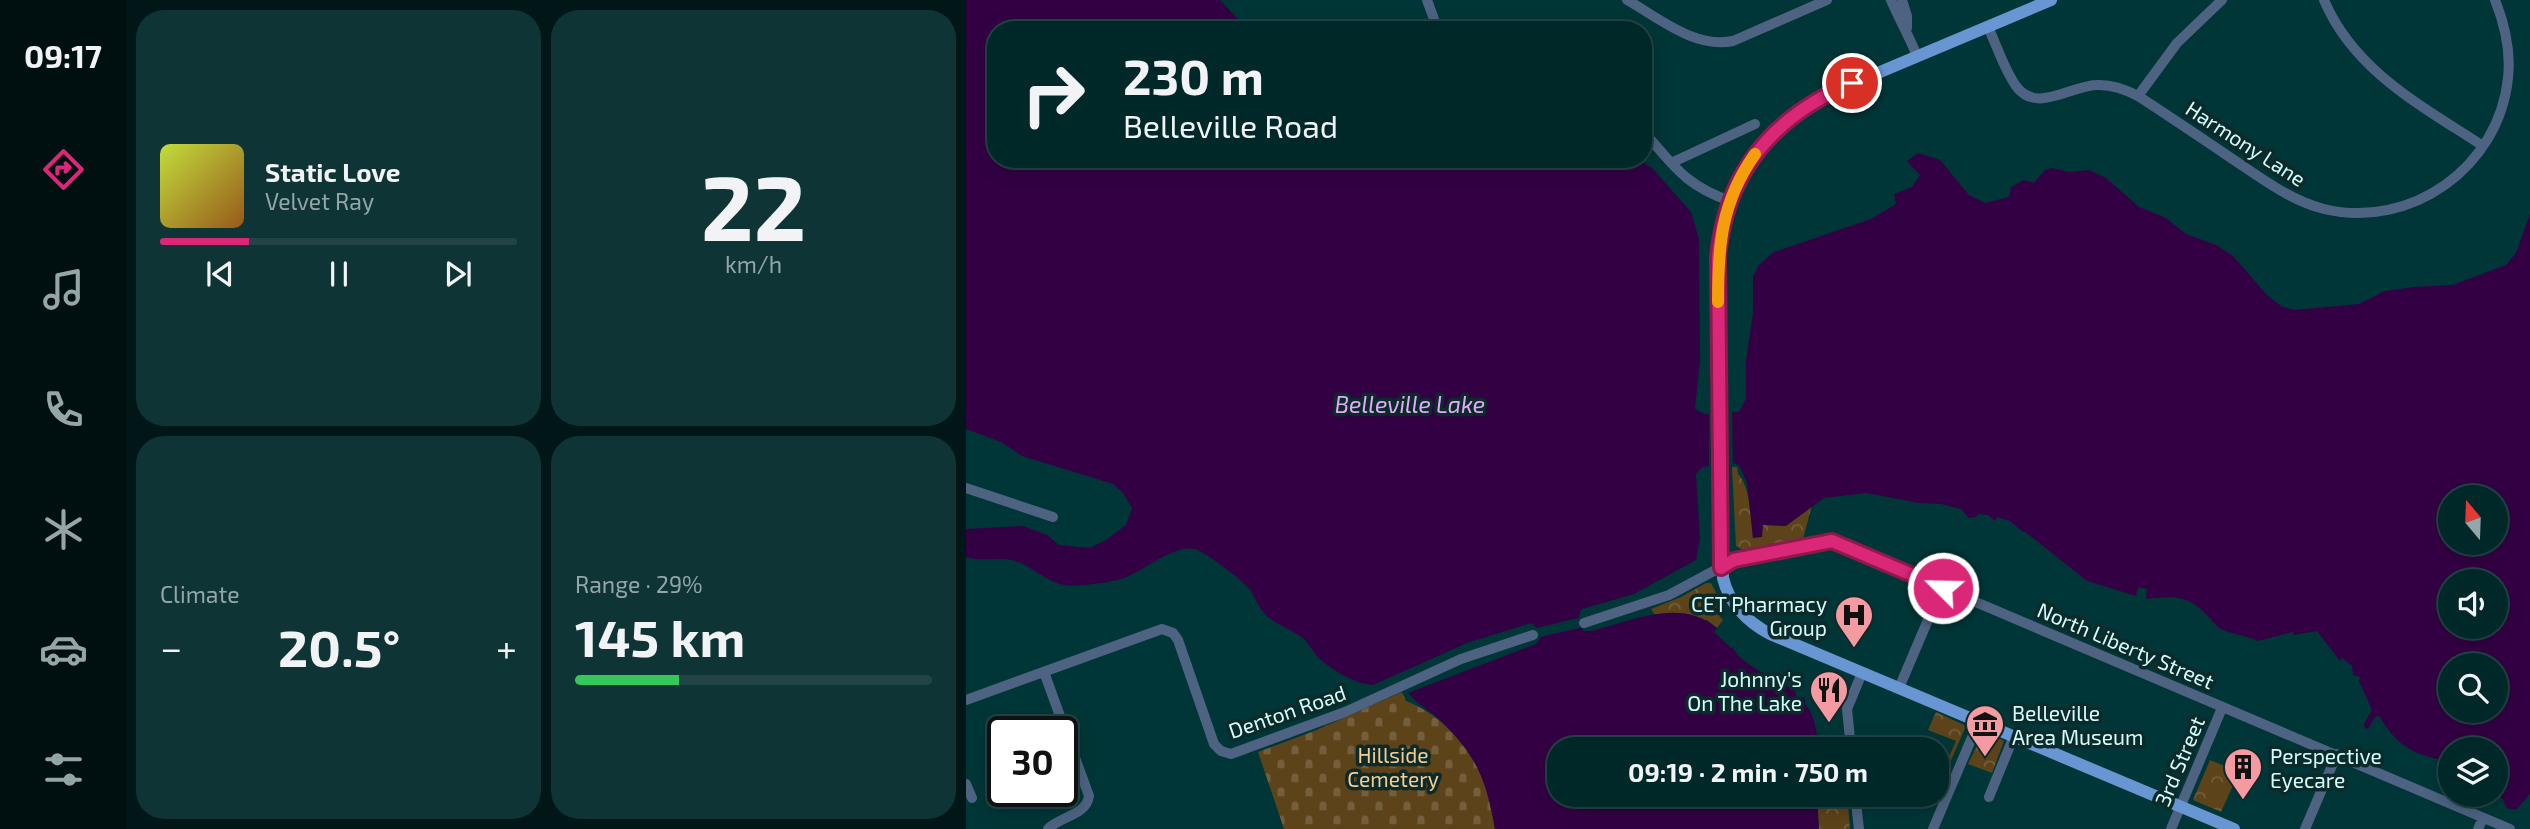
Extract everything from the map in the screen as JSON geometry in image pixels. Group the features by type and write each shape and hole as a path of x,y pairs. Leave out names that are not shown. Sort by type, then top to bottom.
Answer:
{"main road":[{"path":"2051,0 1823,96 1792,116 1753,156 1730,201 1718,257 1721,568 1725,587 1743,615 1762,631 2234,829"}],"street":[{"path":"1427,0 1435,21"},
{"path":"1627,0 1693,37 1720,44 1733,41 1827,0"},
{"path":"1891,0 1907,29 1917,56"},
{"path":"1902,0 1907,16 1907,29"},
{"path":"2138,96 2178,43 2222,0"},
{"path":"2324,0 2344,37 2373,71 2483,146"},
{"name":"Harmony Lane","path":"1988,27 2014,83 2028,96 2037,99 2050,98 2083,87 2099,85 2119,88 2138,96 2284,193 2311,205 2339,212 2379,212 2419,201 2457,177 2483,146 2501,111 2508,77 2505,31 2495,0"},
{"path":"1671,163 1755,124"},
{"path":"1652,141 1698,188 1730,201"},
{"path":"966,488 1053,517"},
{"name":"North Liberty Street","path":"1721,568 1734,560 1832,541 2510,829"},
{"path":"1584,623 1669,595 1721,568"},
{"path":"1899,688 1941,587"},
{"name":"Denton Road","path":"966,700 1156,629 1169,631 1178,640 1214,744 1221,751 1231,754 1345,712 1461,659 1533,635"},
{"path":"1044,672 1088,792 1088,802 1082,810 1058,820 1048,829"},
{"path":"1850,737 1847,709 1862,673"},
{"name":"3rd Street","path":"2171,829 2222,708"},
{"path":"1933,829 1979,721"},
{"path":"1989,797 2014,736"},
{"path":"2305,829 2337,754"},
{"path":"966,784 972,798"},
{"path":"1856,807 1859,829"},
{"path":"2478,829 2483,818"}],"green space":[{"path":"1732,467 1737,467 1746,487 1753,538 1762,525 1812,505 1803,539 1743,550 1736,546"},
{"path":"1706,583 1711,583 1725,610 1719,616 1723,620 1717,628 1707,620 1695,616 1654,614 1651,609 1681,597"},
{"name":"Hillside Cemetery","path":"1402,692 1406,701 1433,715 1465,747 1489,791 1495,829 1284,829 1258,752 1314,731"},
{"path":"1936,712 1964,725 1949,765 1949,757 1956,741 1928,730"},
{"path":"1984,731 2004,741 1992,773 1968,764"},
{"path":"2210,760 2239,772 2221,812 2193,800"},
{"path":"1817,807 1848,807 1850,829 1819,829"}],"water":[{"name":"Belleville Lake","path":"966,0 1220,0 1240,21 987,21 987,168 1652,168 1691,212 1699,239 1700,360 1695,409 1705,414 1739,412 1746,399 1746,360 1753,313 1753,276 1759,265 1774,252 1871,219 1896,204 1894,194 1912,187 1920,175 1907,161 1918,153 1940,160 1969,195 1985,203 2009,197 2011,187 2024,180 2034,183 2045,170 2089,170 2106,178 2139,207 2166,218 2186,234 2216,245 2233,256 2267,295 2281,306 2294,310 2359,304 2385,291 2453,285 2506,265 2516,253 2530,214 2530,794 2516,810 2507,808 2508,737 2438,737 2438,759 2409,749 2394,736 2379,716 2375,717 2368,729 2365,728 2364,724 2372,710 2359,681 2360,677 2353,675 2352,666 2342,658 2340,661 2317,631 2294,635 2293,632 2258,641 2230,633 2184,599 2146,599 2147,589 2138,587 2136,596 2087,581 2010,521 1997,517 1995,521 1988,515 1978,514 1969,518 1961,509 1941,504 1919,503 1866,493 1824,498 1786,526 1763,525 1762,537 1753,538 1747,483 1739,465 1733,463 1702,467 1696,474 1700,539 1696,560 1634,594 1582,609 1579,623 1584,631 1591,631 1656,614 1688,614 1703,619 1717,628 1714,632 1733,647 1742,659 1795,691 1797,699 1805,699 1817,737 1547,737 1547,807 1818,807 1819,829 1495,829 1484,783 1472,759 1442,722 1408,693 1536,644 1540,639 1537,628 1531,623 1467,643 1373,685 1352,680 1326,664 1304,639 1264,613 1241,580 1195,549 1166,555 1118,580 1080,585 1054,582 1012,560 966,557 966,529 1023,526 1047,535 1059,545 1090,548 1126,525 1132,508 1123,493 1113,484 1022,456 1001,442 966,429"}],"pier":[{"path":"1732,410 1733,467 1709,469 1709,411"},
{"path":"1582,617 1584,627 1536,638 1533,629"}],"slow traffic":[{"path":"1718,302 1718,257 1725,215 1737,184 1755,154"}],"place":[{"name":"CET Pharmacy Group","path":"1854,649"},
{"name":"Johnny's On The Lake","path":"1829,724"},
{"name":"Belleville Area Museum","path":"1985,758"},
{"name":"Perspective Eyecare","path":"2243,801"}],"route":[{"path":"1852,83 1809,104 1777,129 1753,156 1737,184 1725,215 1718,257 1721,568 1734,560 1832,541 1943,588"}]}
